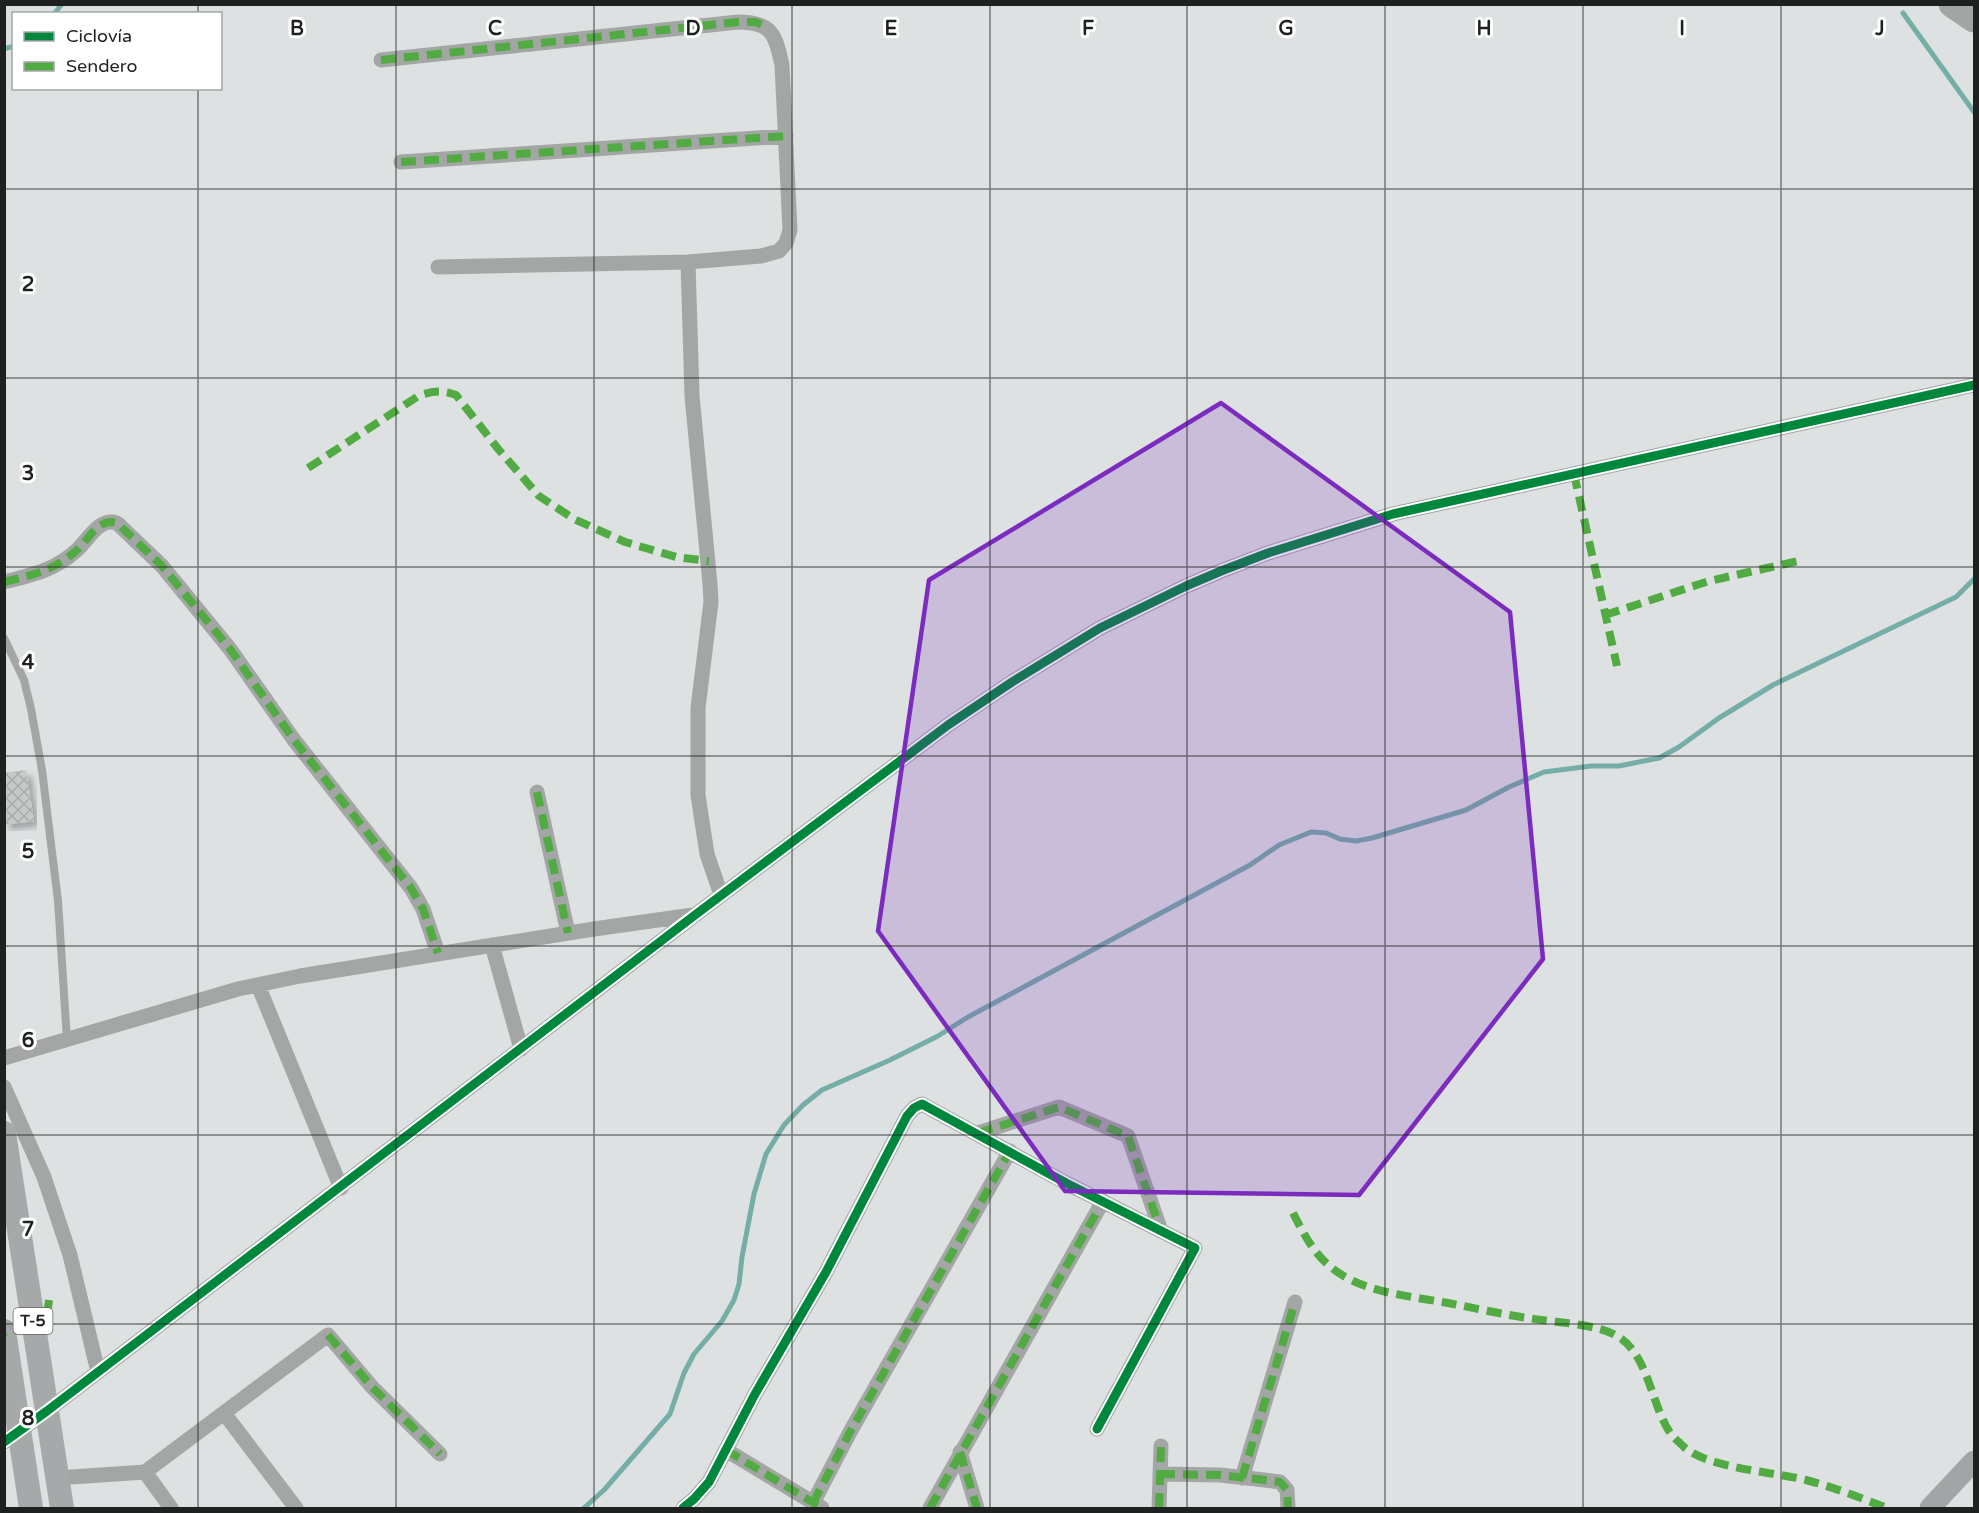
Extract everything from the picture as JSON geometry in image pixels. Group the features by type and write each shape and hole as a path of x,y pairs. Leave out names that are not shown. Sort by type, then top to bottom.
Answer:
{"highway":[{"path":"1952,4 1974,19"}],"main road":[{"name":"T-5","path":"4,1133 62,1509"},
{"name":"T-5","path":"4,1331 12,1437 31,1509"}],"street":[{"path":"381,60 738,22 755,22 765,26 773,34 778,46 782,65 790,230 786,243 778,251 760,256 688,262 438,267"},
{"path":"400,162 786,136"},
{"path":"688,262 692,396 711,602 698,708 698,795 707,854 722,896"},
{"path":"12,1437 341,1188 695,915 948,725 1012,682 1100,628 1204,578 1268,553 1393,514 1974,385"},
{"path":"4,582 43,572 77,550 102,522 109,520 117,523 162,566 230,649 294,740 411,888 423,909 438,953"},
{"path":"537,792 568,933"},
{"path":"4,1058 258,985 438,953 695,915"},
{"path":"492,945 521,1049"},
{"path":"258,985 341,1188"},
{"path":"4,1087 44,1177 70,1255 98,1372"},
{"path":"683,1509 709,1482 755,1394 826,1272 907,1116 914,1108 922,1104 1195,1248 1097,1429"},
{"path":"978,1133 1059,1107 1128,1136 1161,1231"},
{"path":"726,1450 817,1506 850,1432 1010,1151"},
{"path":"930,1509 1103,1201"},
{"path":"1242,1478 1294,1302"},
{"path":"57,1478 145,1472 328,1335 372,1387 440,1454"},
{"path":"224,1413 296,1509"},
{"path":"1159,1509 1161,1446"},
{"path":"960,1452 977,1509"},
{"path":"1930,1509 1974,1461"},
{"path":"145,1472 171,1509"},
{"path":"1160,1474 1280,1482 1287,1490 1288,1509"}],"lane":[{"path":"4,638 24,680 42,770 58,901 68,1040"}],"highlighted area":[{"path":"1221,403 1510,612 1543,959 1359,1195 1065,1191 878,931 929,580"}],"building":[{"path":"26,770 34,821 4,825 4,773"}],"waterway":[{"path":"56,12 62,4"},
{"path":"1903,13 1974,112"},
{"path":"4,49 12,47"},
{"path":"584,1508 604,1490 670,1414 684,1373 694,1354 722,1321 734,1300 739,1284 754,1194 766,1154 784,1125 803,1105 822,1090 938,1036 968,1017 1250,865 1279,845 1311,832 1326,833 1340,839 1356,841 1372,838 1466,810 1509,787 1544,772 1591,766 1619,766 1659,758 1773,685 1956,597 1974,579"}],"marked path":[{"path":"381,60 738,22 755,22 765,26"},
{"path":"401,162 786,136"},
{"path":"308,468 420,395 447,392 456,395 539,496 574,519 625,542 676,557 709,561"},
{"path":"1574,474 1617,666"},
{"path":"4,582 52,567 69,557 100,526 105,523 117,523 162,566 230,649 294,740 411,888 423,909 438,953"},
{"path":"1605,615 1709,581 1803,560"},
{"path":"537,792 568,933"},
{"path":"978,1133 1059,1107 1128,1136 1161,1231"},
{"path":"813,1503 850,1432 1010,1151"},
{"path":"930,1508 1103,1201"},
{"path":"1293,1213 1319,1256 1332,1268 1358,1283 1403,1295 1591,1327 1617,1336 1628,1344 1636,1355 1671,1434 1695,1454 1724,1465 1816,1483 1887,1508"},
{"path":"35,1331 47,1315 49,1300"},
{"path":"1242,1478 1295,1302"},
{"path":"328,1335 372,1387 440,1454"},
{"path":"1159,1508 1161,1446"},
{"path":"726,1450 822,1508"},
{"path":"960,1452 977,1508"},
{"path":"1160,1474 1220,1475 1280,1482 1287,1490 1288,1508"}],"cycle path":[{"path":"4,1442 948,725 1012,682 1100,628 1221,571 1268,553 1393,514 1974,385"},
{"path":"683,1508 709,1482 755,1394 826,1272 907,1116 914,1108 922,1104 1066,1183 1195,1248 1097,1429"}]}
